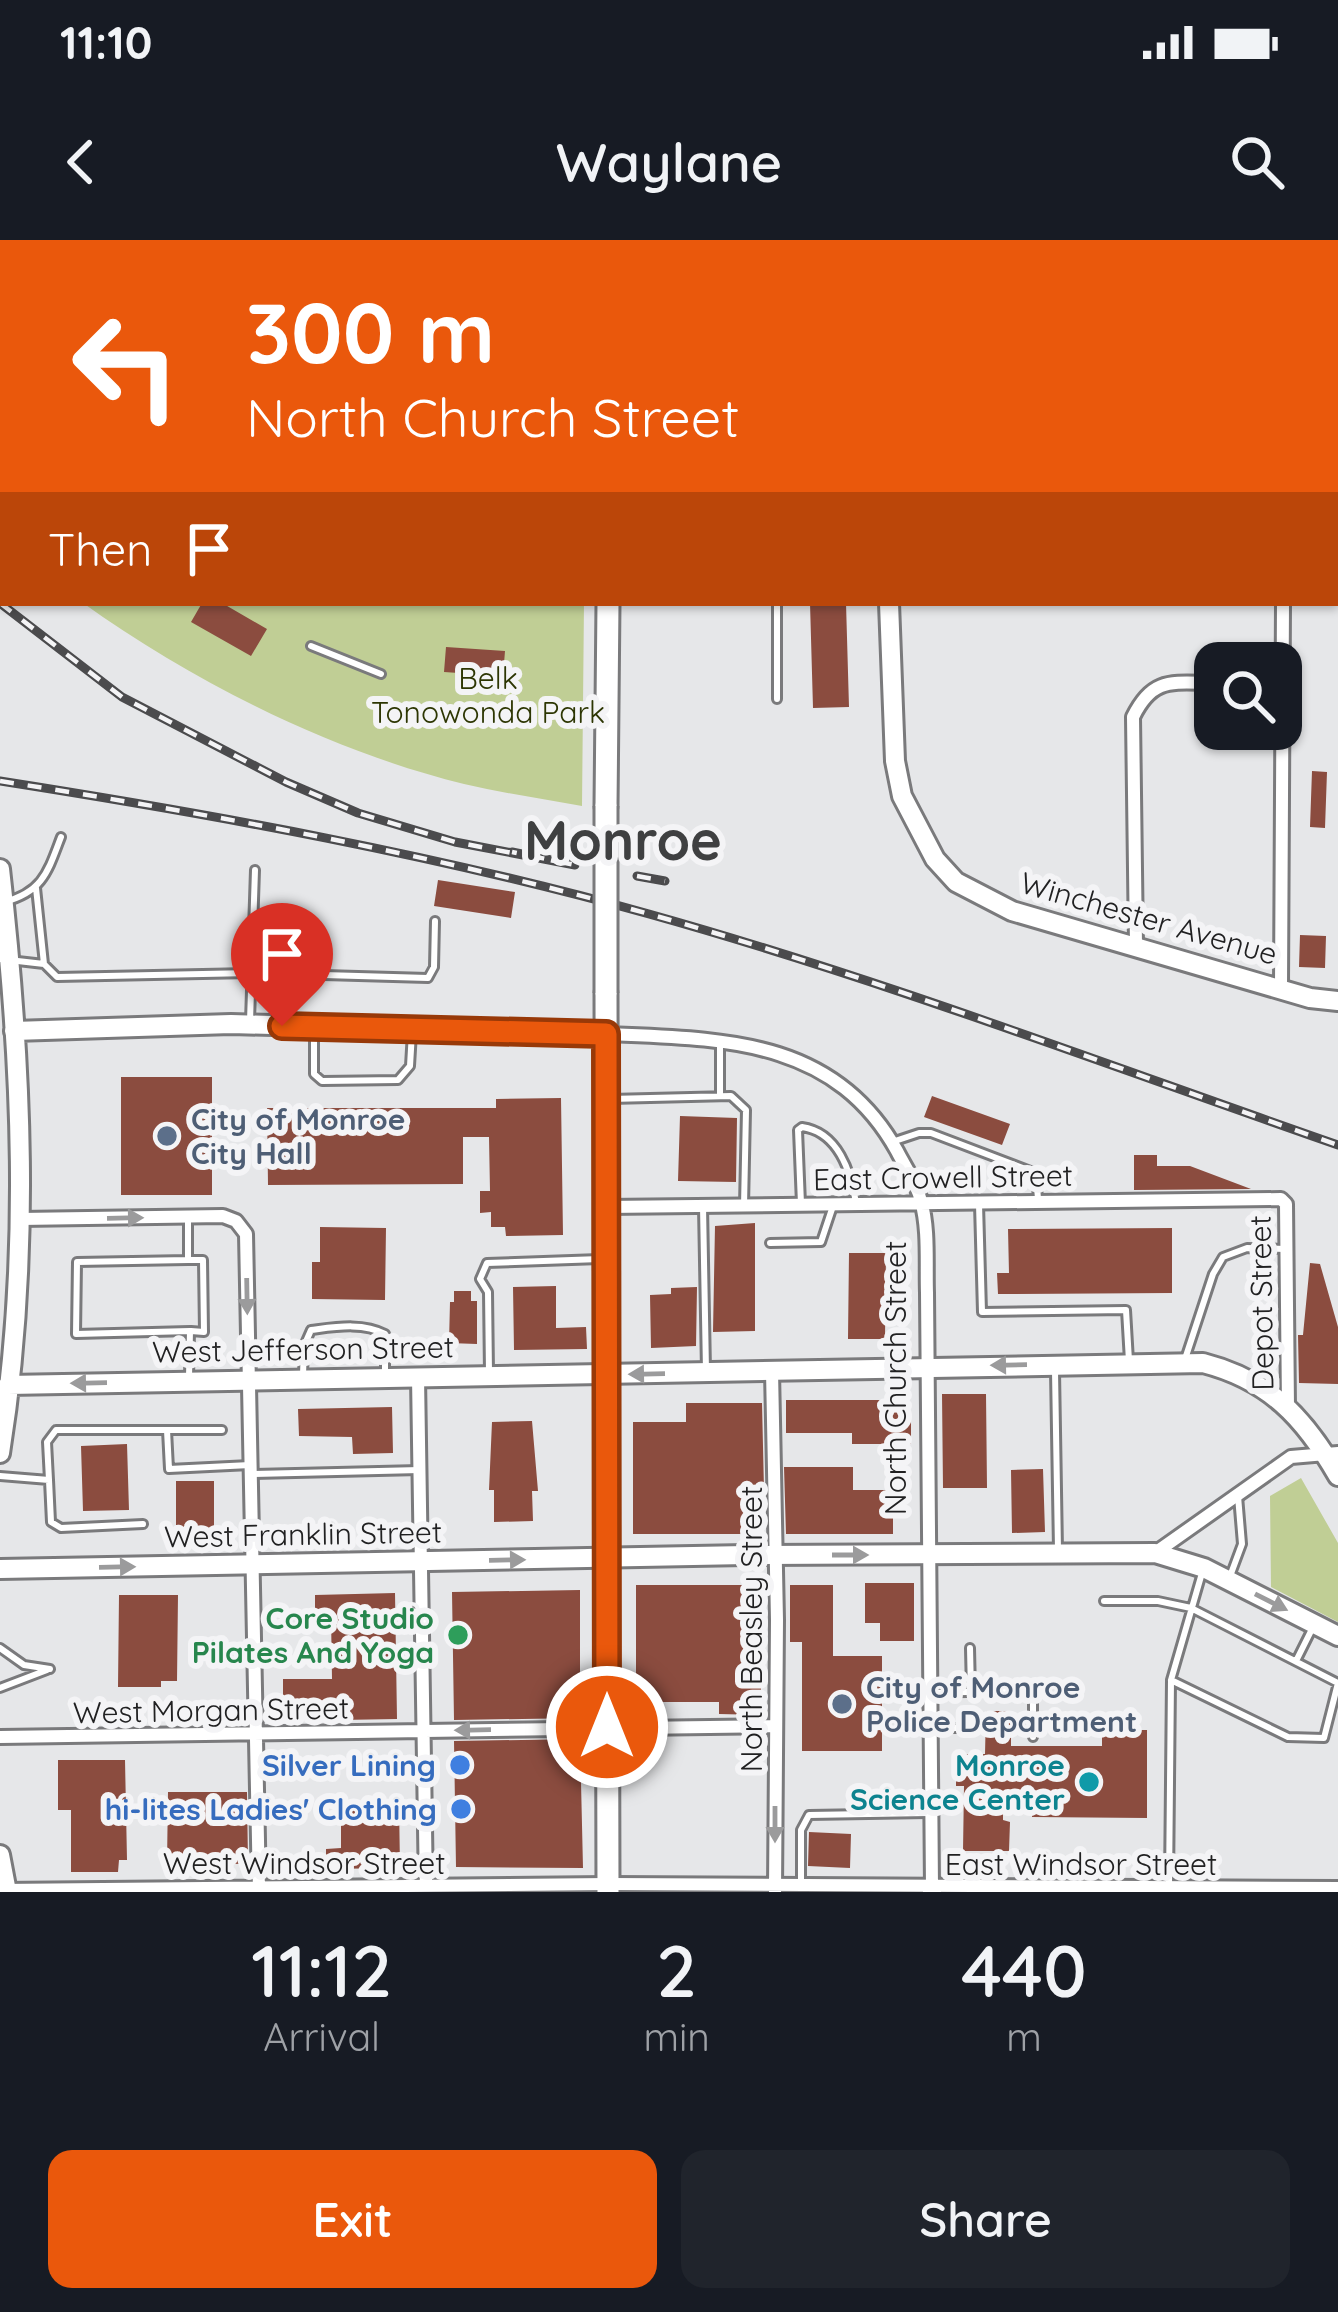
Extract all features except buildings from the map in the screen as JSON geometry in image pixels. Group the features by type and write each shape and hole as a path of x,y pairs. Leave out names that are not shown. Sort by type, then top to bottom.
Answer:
{"main road":[{"path":"608,606 608,1888"},
{"name":"Winchester Avenue","path":"889,606 895,760 907,810 934,860 956,882 1012,911 1310,998 1338,1001"},
{"path":"0,869 14,1031 13,1211 0,1453"},
{"name":"North Church Street","path":"14,1031 249,1025 606,1034"},
{"name":"West Jefferson Street","path":"4,1385 1184,1362 1238,1372 1288,1407 1330,1453 1338,1476"},
{"name":"West Franklin Street","path":"0,1569 1155,1553 1204,1568 1338,1636"},
{"path":"0,1855 4,1890"}],"street":[{"path":"1283,606 1283,642"},
{"path":"1136,945 1133,717 1145,693 1160,684 1194,683"},
{"path":"1281,987 1283,750"},
{"name":"North Church Street","path":"606,1034 720,1040 785,1055 817,1070 848,1090 883,1126 921,1201 932,1890"},
{"name":"East Crowell Street","path":"606,1208 1281,1199"},
{"name":"Depot Street","path":"1281,1199 1286,1204 1288,1407"},
{"path":"13,1211 231,1219 246,1234 259,1890"},
{"name":"North Beasley Street","path":"772,1371 775,1889"},
{"path":"418,1377 426,1889"},
{"path":"1155,1553 1291,1457 1330,1453"},
{"name":"West Morgan Street","path":"0,1736 776,1726"},
{"name":"East Windsor Street","path":"608,1888 1338,1888"},
{"name":"West Windsor Street","path":"4,1890 608,1888"}],"lane":[{"path":"777,606 777,699"},
{"path":"311,646 381,674"},
{"path":"2,902 22,898 36,888 61,837"},
{"path":"249,1025 255,870"},
{"path":"36,888 44,964 57,977 251,973 428,978 434,967 435,921"},
{"path":"5,960 44,964"},
{"path":"314,1027 314,1074 322,1081 388,1082 405,1076 412,1029"},
{"path":"720,1040 720,1096"},
{"path":"606,1099 731,1096 746,1110 744,1206"},
{"path":"801,1204 802,1127 813,1129 845,1160 856,1203"},
{"path":"892,1142 919,1132 931,1133 1036,1173 1038,1199"},
{"path":"979,1200 982,1312 1126,1310 1130,1362"},
{"path":"770,1243 821,1242 834,1203"},
{"path":"703,1206 706,1372"},
{"path":"188,1217 188,1260"},
{"path":"1184,1362 1223,1257 1247,1248 1286,1249"},
{"path":"203,1260 204,1332 190,1331 76,1334 77,1262 203,1260"},
{"path":"489,1376 488,1292 480,1279 488,1263 606,1260"},
{"path":"303,1379 304,1346 311,1330 338,1327 373,1328 385,1334 386,1378"},
{"path":"189,1381 190,1331"},
{"path":"1055,1364 1058,1553"},
{"path":"143,1524 61,1528 50,1522 46,1442 56,1430 222,1430"},
{"path":"167,1430 169,1469 420,1470"},
{"path":"0,1476 49,1480"},
{"path":"1228,1580 1242,1544 1238,1496"},
{"path":"1169,1888 1171,1680 1204,1568"},
{"path":"1104,1601 1158,1600 1191,1608 1338,1683 1324,1738 1288,1737 1171,1680"},
{"path":"1296,1661 1315,1624"},
{"path":"0,1648 23,1665 50,1669 0,1688"},
{"path":"970,1648 971,1692"},
{"path":"929,1693 1033,1690 1033,1737"},
{"path":"929,1728 978,1728"},
{"path":"802,1886 803,1820 818,1813 931,1813"}],"green space":[{"name":"Belk Tonowonda Park","path":"87,606 584,606 582,806 464,784 364,753 217,687"},
{"path":"1301,1478 1338,1543 1338,1622 1271,1587 1270,1496"}],"railway":[{"path":"4,606 122,697 286,782 358,813 455,842 575,865 512,852"},
{"path":"0,781 326,838 649,914 909,995 1338,1145"},
{"path":"637,876 665,881"}],"place":[{"name":"City of Monroe City Hall","path":"167,1136"},
{"name":"Core Studio Pilates And Yoga","path":"458,1635"},
{"name":"City of Monroe Police Department","path":"842,1704"},
{"name":"Silver Lining","path":"460,1765"},
{"name":"Monroe Science Center","path":"1089,1782"},
{"name":"hi-lites Ladies' Clothing","path":"461,1809"}],"district":[{"name":"Monroe","path":"623,840"}],"route":[{"path":"282,1026 606,1034 607,1727"}]}
